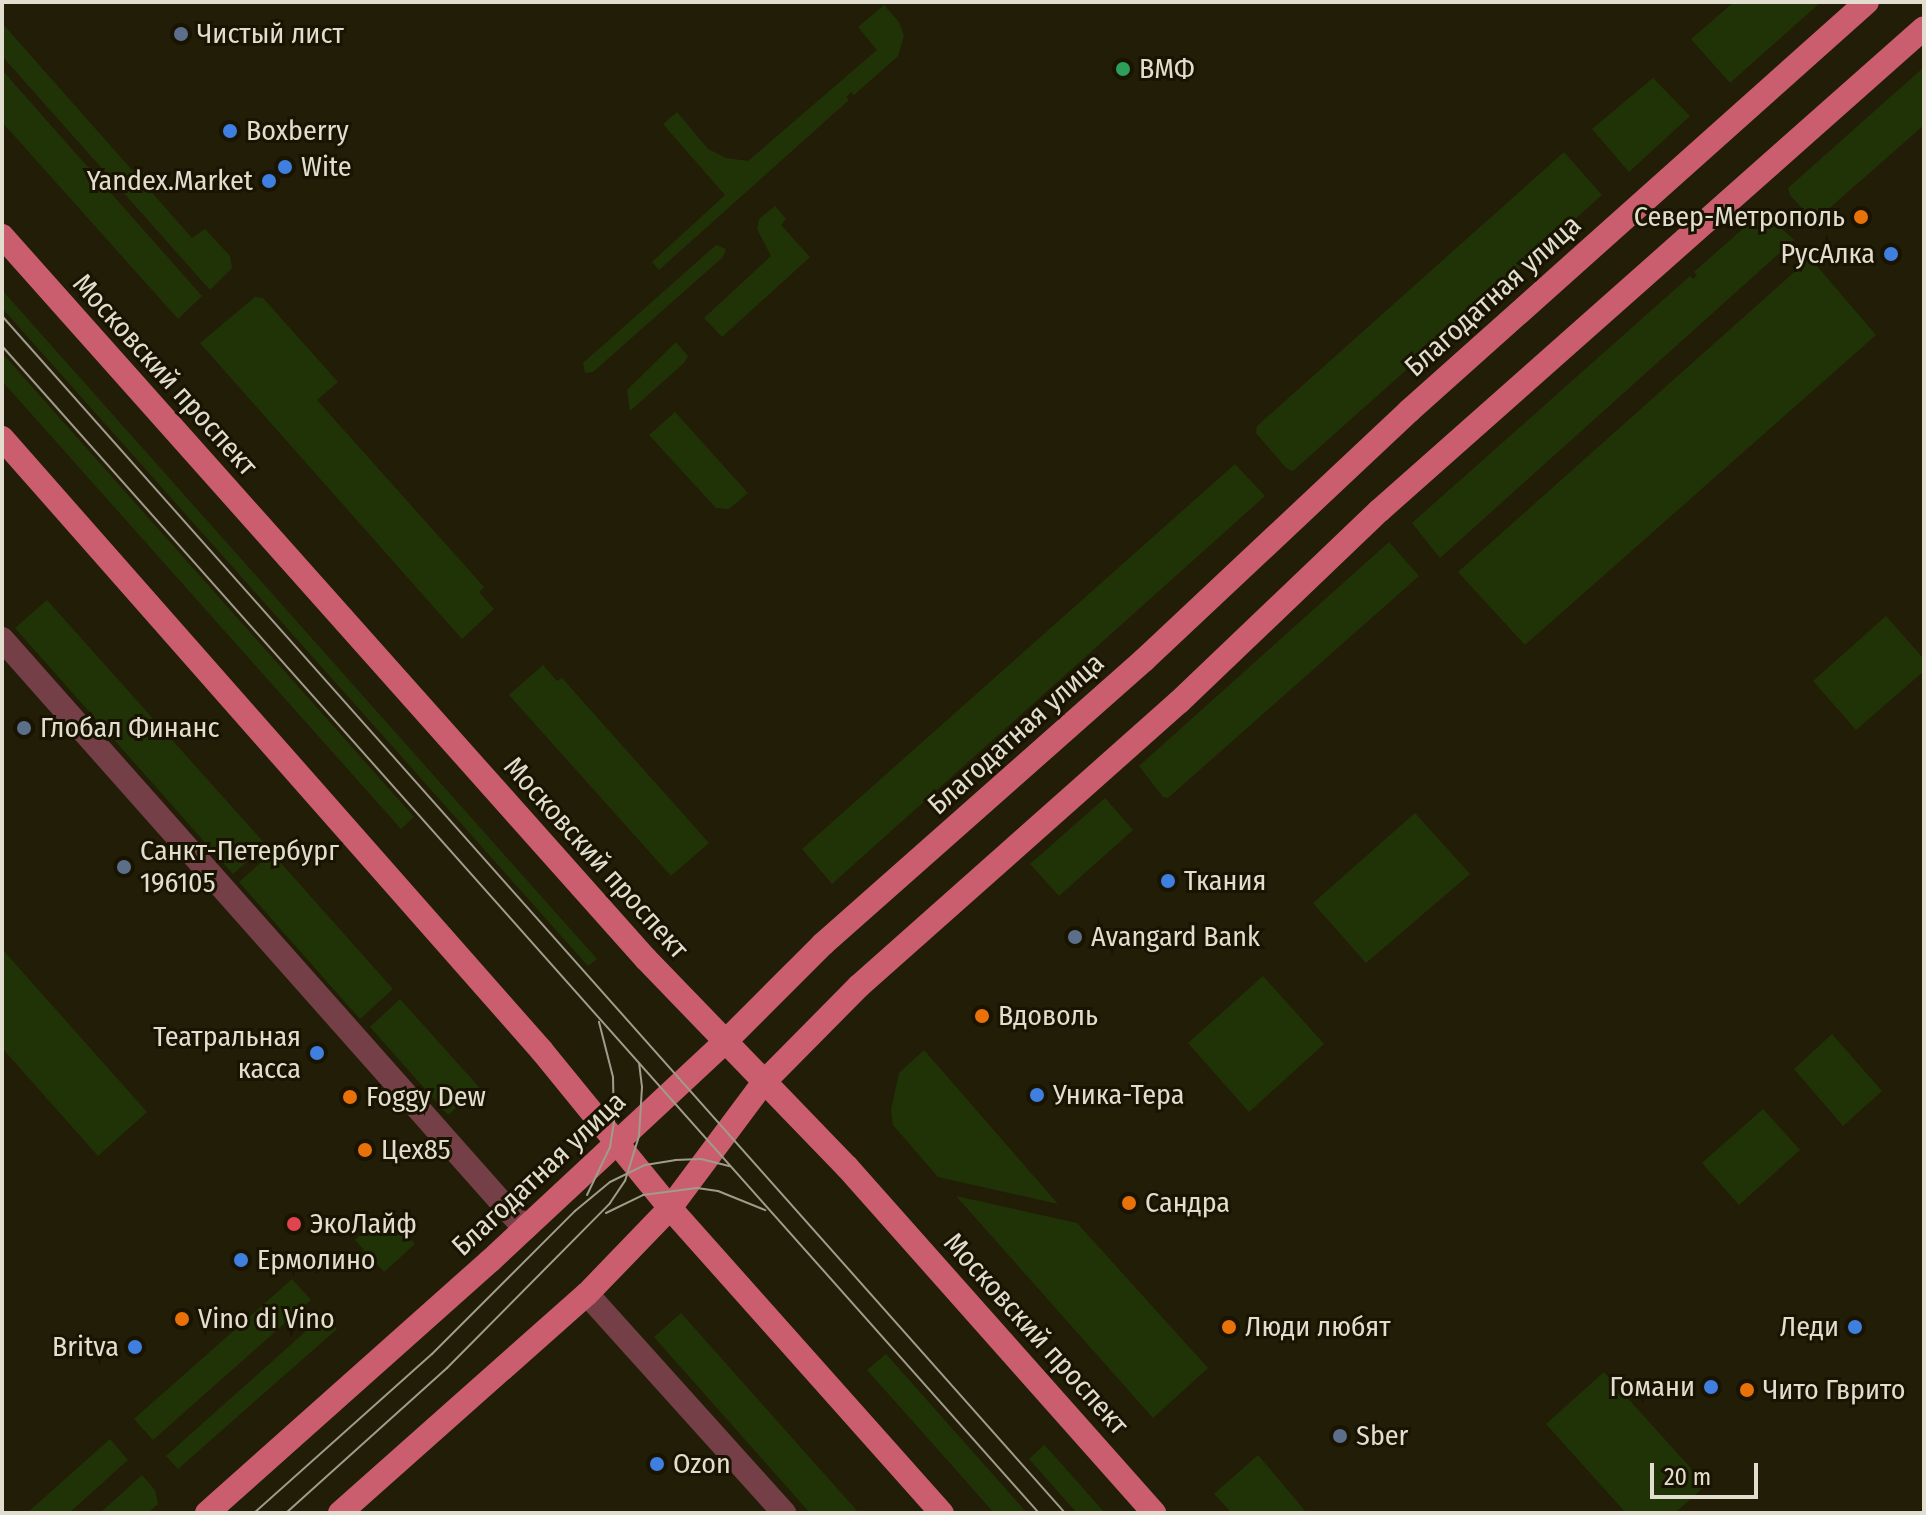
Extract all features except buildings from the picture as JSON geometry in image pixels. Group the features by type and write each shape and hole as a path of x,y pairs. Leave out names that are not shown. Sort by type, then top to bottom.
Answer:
{"main road":[{"name":"Благодатная улица","path":"207,1513 525,1229 724,1043 823,944 1144,660 1398,421 1867,2"},
{"path":"340,1513 587,1294 670,1208 764,1082 859,986 1179,702 1330,556 1924,28"},
{"name":"Московский проспект","path":"2,236 491,787 724,1043 847,1167 1154,1513"},
{"path":"2,438 532,1039 670,1208 942,1513"}],"street":[{"path":"2,639 525,1229"},
{"path":"587,1294 784,1513"}],"green space":[{"path":"1734,2 1821,2 1730,83 1691,39"},
{"path":"884,5 899,22 904,36 898,56 854,95 851,92 846,97 849,100 659,270 652,262 725,195 663,124 677,112 708,149 726,158 748,161 877,50 858,27"},
{"path":"2,23 192,238 205,229 230,256 232,268 210,290 2,56"},
{"path":"1924,67 1924,125 1816,220 1810,217 1790,195 1788,188"},
{"path":"2,70 202,296 178,319 2,122"},
{"path":"1653,78 1690,116 1629,172 1592,129"},
{"path":"1564,152 1602,195 1293,471 1286,468 1256,433 1257,426"},
{"path":"775,206 786,219 781,225 810,257 722,337 704,318 771,256 757,229 759,219"},
{"path":"1763,211 1794,240 1440,558 1412,523 1690,276 1693,279 1697,275 1694,272"},
{"path":"716,245 726,249 723,257 593,372 585,373 583,363"},
{"path":"1810,258 1876,335 1525,645 1458,572"},
{"path":"2,290 597,959 588,966 2,308"},
{"path":"255,297 263,298 338,382 317,400 484,587 479,592 494,609 462,639 200,343"},
{"path":"676,342 688,356 684,363 630,411 627,390"},
{"path":"2,353 414,817 401,829 2,381"},
{"path":"675,412 748,493 729,509 716,508 649,435"},
{"path":"1235,464 1265,496 832,884 802,849"},
{"path":"1389,542 1419,576 1168,798 1163,797 1139,766"},
{"path":"47,600 266,845 233,874 15,628"},
{"path":"1886,616 1924,659 1924,671 1856,730 1813,681"},
{"path":"543,665 557,681 562,678 709,843 671,876 509,695"},
{"path":"1105,798 1133,830 1059,896 1030,864"},
{"path":"1415,813 1470,874 1366,963 1313,903"},
{"path":"272,853 393,989 360,1019 239,882"},
{"path":"2,949 147,1112 98,1156 2,1048"},
{"path":"1263,976 1324,1044 1249,1112 1188,1043"},
{"path":"400,999 479,1087 448,1115 370,1027"},
{"path":"1832,1034 1882,1091 1843,1126 1794,1069"},
{"path":"924,1050 1058,1204 938,1177 893,1125 891,1110 899,1073"},
{"path":"1763,1109 1800,1150 1739,1205 1702,1163"},
{"path":"956,1196 1077,1223 1208,1368 1153,1418"},
{"path":"386,1212 415,1244 384,1272 355,1240"},
{"path":"292,1279 311,1300 153,1440 134,1419"},
{"path":"681,1313 859,1513 810,1513 654,1337"},
{"path":"324,1315 337,1329 178,1469 166,1456"},
{"path":"886,1354 1027,1513 994,1513 867,1370"},
{"path":"1604,1372 1706,1485 1675,1513 1626,1513 1546,1424"},
{"path":"110,1439 128,1460 69,1513 27,1513"},
{"path":"1044,1445 1105,1513 1077,1513 1029,1459"},
{"path":"1258,1455 1307,1513 1232,1513 1214,1494"},
{"path":"142,1475 155,1490 158,1504 148,1513 100,1513"}],"tram line":[{"path":"2,316 1065,1513"},
{"path":"2,346 1039,1513"},
{"path":"587,1195 610,1147 614,1122 613,1077 599,1022"},
{"path":"286,1513 447,1368 610,1203 625,1181 639,1136 642,1087 639,1063"},
{"path":"254,1513 432,1354 575,1211 610,1182 645,1165 675,1160 701,1159 730,1166"},
{"path":"606,1213 643,1195 697,1188 718,1191 765,1210"}],"place":[{"name":"Чистый лист","path":"181,34"},
{"name":"ВМФ","path":"1123,69"},
{"name":"Boxberry","path":"230,131"},
{"name":"Wite","path":"285,167"},
{"name":"Yandex.Market","path":"269,181"},
{"name":"Север-Метрополь","path":"1861,217"},
{"name":"РусАлка","path":"1891,254"},
{"name":"Глобал Финанс","path":"24,728"},
{"name":"Санкт-Петербург 196105","path":"124,867"},
{"name":"Ткания","path":"1168,881"},
{"name":"Avangard Bank","path":"1075,937"},
{"name":"Вдоволь","path":"982,1016"},
{"name":"Театральная касса","path":"317,1053"},
{"name":"Уника-Тера","path":"1037,1095"},
{"name":"Foggy Dew","path":"350,1097"},
{"name":"Цех85","path":"365,1150"},
{"name":"Сандра","path":"1129,1203"},
{"name":"ЭкоЛайф","path":"294,1224"},
{"name":"Ермолино","path":"241,1260"},
{"name":"Vino di Vino","path":"182,1319"},
{"name":"Люди любят","path":"1229,1327"},
{"name":"Леди","path":"1855,1327"},
{"name":"Britva","path":"135,1347"},
{"name":"Гомани","path":"1711,1387"},
{"name":"Чито Гврито","path":"1747,1390"},
{"name":"Sber","path":"1340,1436"},
{"name":"Ozon","path":"657,1464"}]}
